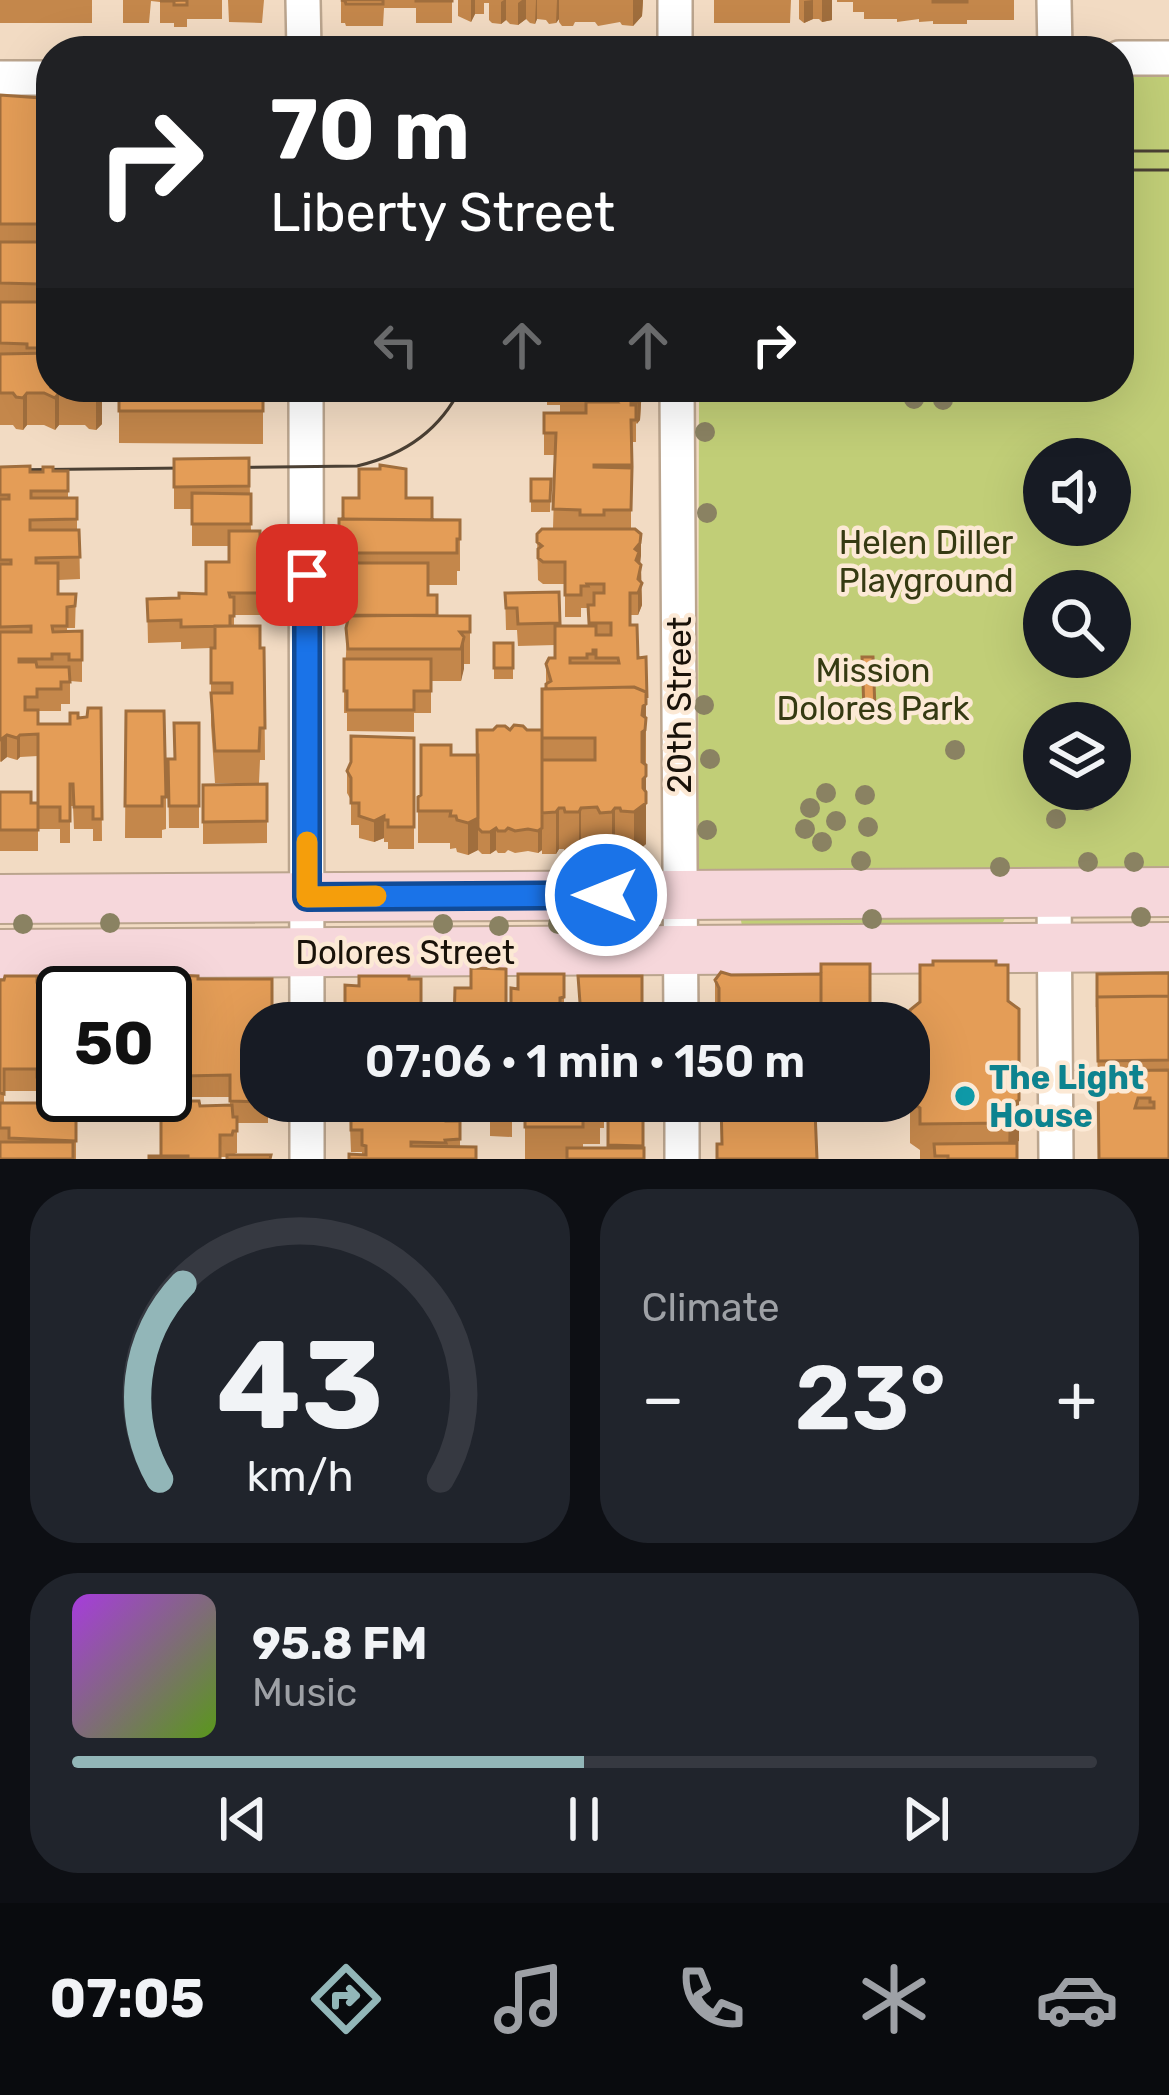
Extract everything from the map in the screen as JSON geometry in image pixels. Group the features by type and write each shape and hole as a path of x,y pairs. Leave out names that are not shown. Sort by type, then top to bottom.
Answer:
{"main road":[{"name":"Dolores Street","path":"0,899 1169,892"},
{"name":"Dolores Street","path":"0,954 1169,947"}],"street":[{"path":"303,0 304,36"},
{"path":"675,0 675,36"},
{"path":"1054,0 1055,36"},
{"path":"1134,58 1169,58"},
{"path":"0,78 36,78"},
{"path":"306,402 307,1002"},
{"name":"20th Street","path":"677,402 682,1002"},
{"path":"1054,892 1056,1159"},
{"path":"307,1122 307,1159"},
{"path":"682,1122 682,1159"}],"green space":[{"name":"Mission Dolores Park","path":"1134,77 1169,77 1169,868 698,870 699,402 1134,402"},
{"path":"1005,911 1000,928 742,926 740,915"}],"building":[{"path":"341,0 383,0 383,4 346,4"},
{"path":"0,95 36,98 36,224 0,224"},
{"path":"0,242 36,242 36,284 0,283"},
{"path":"0,302 36,302 36,348 0,343"},
{"path":"36,353 36,393 23,398 0,393 0,354"},
{"path":"119,402 263,402 263,411 119,411"},
{"path":"586,402 636,405 636,420 631,420 632,465 594,465 632,468 631,510 580,515 580,510 553,509 556,433 544,433 544,413 586,413"},
{"path":"249,458 249,486 174,487 174,459"},
{"path":"380,465 406,469 406,498 432,498 432,520 343,519 343,498 359,498 359,469 380,469"},
{"path":"30,466 30,472 43,472 43,467 68,471 68,491 31,491 31,498 77,498 77,519 30,520 30,530 79,530 80,557 36,558 36,563 58,563 58,594 76,594 75,606 67,607 67,626 52,626 53,632 82,631 82,660 69,660 69,654 19,659 36,662 37,667 69,667 70,682 61,682 61,689 37,689 37,697 25,697 25,710 38,710 38,724 70,724 70,713 87,717 88,708 101,708 102,819 93,819 93,807 74,807 73,784 70,821 60,821 60,807 38,807 38,734 7,735 0,740 0,632 31,632 31,626 0,627 0,564 11,564 11,560 0,560 0,499 9,499 9,495 0,495 0,467"},
{"path":"531,479 551,479 550,501 531,501"},
{"path":"192,493 251,494 251,524 192,524"},
{"path":"339,519 460,520 457,553 339,553"},
{"path":"542,529 635,529 641,534 635,549 642,583 638,593 630,593 630,625 637,625 638,658 646,657 647,698 646,692 634,687 546,689 551,681 546,664 555,658 555,626 596,626 596,635 611,635 611,623 589,623 588,605 594,605 594,593 604,593 604,584 587,584 581,586 581,595 565,595 565,562 538,558 542,546 537,534","holes":["596,650 596,658 618,658 619,663 570,663 570,658 587,658"]},
{"path":"229,531 260,531 260,544 267,544 264,593 229,593 234,597 230,626 181,627 181,620 148,621 147,599 206,594 206,562 229,562"},
{"path":"349,563 428,563 428,595 437,595 437,615 349,616 343,568"},
{"path":"559,592 560,623 518,624 517,608 506,608 505,593"},
{"path":"349,615 470,616 470,632 460,632 464,637 461,649 348,649"},
{"path":"215,626 260,626 265,728 260,728 259,751 215,751 211,693 232,693 232,683 211,683"},
{"path":"494,643 513,643 513,668 494,668"},
{"path":"862,657 873,657 875,709 864,710"},
{"path":"344,659 431,659 431,691 414,691 414,710 347,710"},
{"path":"634,687 646,692 642,762 646,765 646,803 634,812 615,808 600,813 597,807 542,813 542,760 595,760 595,738 542,738 542,689"},
{"path":"126,711 164,711 166,797 162,797 162,806 125,806"},
{"path":"174,723 199,723 199,806 169,806 168,759 175,759"},
{"path":"514,725 542,730 542,828 482,832 478,828 477,730 505,726 510,730"},
{"path":"351,736 414,738 414,827 388,827 384,816 374,821 359,816 359,803 351,803 347,771"},
{"path":"421,745 451,745 451,755 478,755 478,818 468,823 450,816 451,811 418,811"},
{"path":"267,784 267,821 203,822 203,785"},
{"path":"0,792 31,792 31,803 38,803 38,830 0,830"},
{"name":"The Light House","path":"933,961 996,961 996,965 1008,965 1008,1001 1019,1009 1019,1100 1009,1106 1008,1123 920,1124 930,1122 930,1002 920,1002 920,965 933,965"},
{"path":"821,964 870,964 870,1002 821,1002"},
{"path":"471,968 506,969 506,1002 455,1002 455,988 471,988"},
{"path":"721,972 821,974 821,1002 719,1002 715,980"},
{"path":"1169,973 1169,996 1097,997 1097,974"},
{"path":"518,974 564,974 560,1002 511,1002 511,988 518,989"},
{"path":"5,976 36,976 36,1069 4,1069 4,1094 0,1093 0,980"},
{"path":"192,976 272,979 272,1002 240,1002 240,1101 230,1101 230,1075 192,1076"},
{"path":"359,976 421,979 421,1002 345,1002 345,985 359,986"},
{"path":"578,976 642,976 642,1002 580,1002"},
{"path":"1169,996 1169,1060 1098,1061 1097,997"},
{"path":"1169,1070 1169,1159 1099,1159 1098,1071","holes":["1138,1098 1150,1098 1154,1108 1135,1108"]},
{"path":"192,1101 199,1101 200,1106 232,1105 237,1131 220,1135 220,1159 161,1156 161,1122 192,1122"},
{"path":"0,1103 36,1103 36,1122 76,1122 76,1141 9,1138 9,1128 0,1128"},
{"path":"351,1122 460,1122 460,1139 411,1142 411,1146 476,1147 476,1159 349,1159 349,1154 366,1155 362,1130 351,1130"},
{"path":"525,1122 583,1122 583,1127 525,1127"},
{"path":"608,1122 643,1122 643,1146 608,1145"},
{"path":"721,1122 815,1122 817,1159 717,1159 717,1144 722,1144"},
{"path":"0,1142 73,1142 73,1159 0,1159"},
{"path":"1017,1143 1017,1159 935,1156 934,1144"},
{"path":"567,1148 644,1148 644,1159 567,1159"},
{"path":"227,1155 271,1155 270,1159 227,1159"},
{"path":"188,1156 188,1159 149,1159"}],"tram line":[{"path":"1134,151 1169,151"},
{"path":"1134,170 1169,170"},
{"path":"0,470 357,466 419,439 453,402"}],"slow traffic":[{"path":"307,842 307,897 376,896"}],"place":[{"name":"The Light House","path":"965,1096"}],"route":[{"path":"307,575 307,897 606,895"}],"park label":[{"name":"Helen Diller Playground","path":"926,561"}]}
